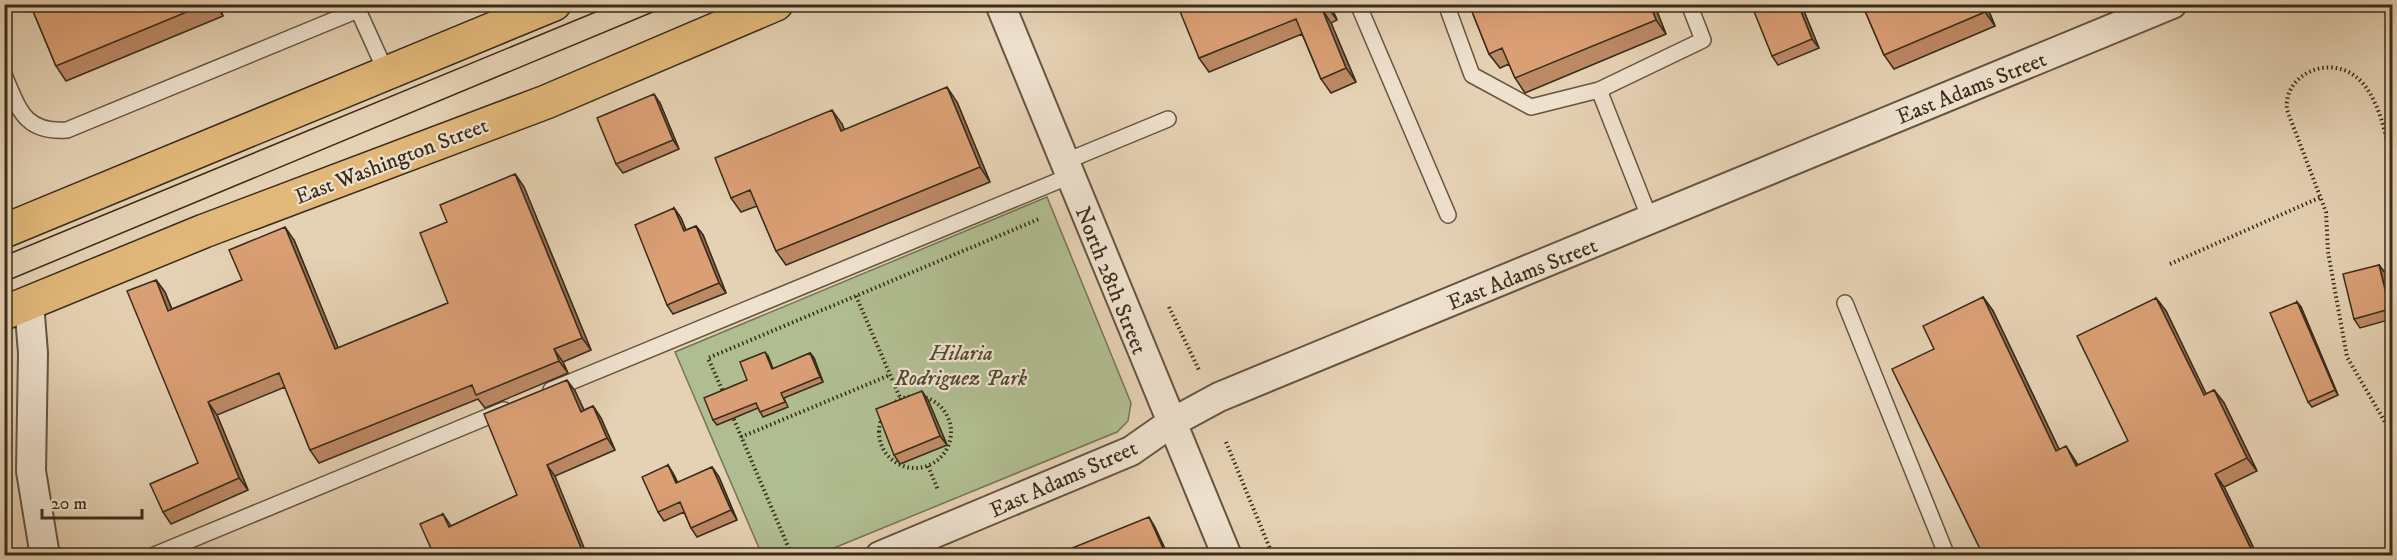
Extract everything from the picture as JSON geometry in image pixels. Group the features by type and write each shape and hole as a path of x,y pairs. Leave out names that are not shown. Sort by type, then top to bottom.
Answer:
{"main road":[{"path":"4,231 554,4"},
{"name":"East Washington Street","path":"17,308 214,227 546,102 776,4"}],"street":[{"name":"North 28th Street","path":"999,4 1227,555"},
{"name":"East Adams Street","path":"880,555 1131,451 1171,423 1219,397 1650,219 2125,13 2172,4"},
{"path":"17,308 33,353 31,471 45,555"}],"lane":[{"path":"1358,4 1448,215"},
{"path":"1446,4 1472,75 1531,107 1599,90 1703,40 1689,4"},
{"path":"4,75 24,117 31,124 51,131 67,130 358,10 387,74"},
{"path":"1599,90 1650,219"},
{"path":"538,396 1067,169 1168,119"},
{"path":"1845,303 1947,555"},
{"path":"152,555 516,405"}],"path":[{"path":"2392,164 2379,116 2370,96 2355,76 2334,68 2320,68 2290,85 2285,97 2287,110 2326,212 2328,252 2347,357 2392,434"},
{"path":"2170,264 2321,197"},
{"path":"725,397 708,358 1039,219"},
{"path":"855,296 901,400"},
{"path":"1169,307 1199,370"},
{"path":"741,437 890,375"},
{"path":"916,397 933,401 949,418 952,430 950,442 945,453 928,466 903,466 885,452 879,429 882,417 889,408 901,400 916,397"},
{"path":"729,407 790,551"},
{"path":"1226,442 1273,555"},
{"path":"928,466 938,490"}],"green space":[{"name":"Hilaria Rodriguez Park","path":"1047,197 1131,403 1128,421 1117,432 817,555 762,555 675,352"}],"building":[{"path":"30,4 206,4 56,66"},
{"path":"1177,4 1326,4 1327,7 1322,9 1346,68 1321,79 1296,19 1199,58"},
{"path":"1469,4 1650,4 1656,20 1515,78 1502,48 1489,54"},
{"path":"1751,4 1798,4 1812,39 1772,56"},
{"path":"1862,4 1982,4 1985,12 1884,55"},
{"path":"947,87 980,167 776,251 750,190 731,198 715,158 832,110 841,131"},
{"path":"654,94 673,140 616,164 597,118"},
{"path":"515,174 582,338 554,349 559,361 476,395 472,385 310,450 279,373 208,402 239,478 163,512 150,484 198,463 127,291 156,280 168,311 242,280 229,250 285,227 335,349 448,303 420,233 447,222 440,205"},
{"path":"674,208 684,231 696,226 719,283 667,305 635,225"},
{"path":"2379,265 2390,309 2354,319 2343,274"},
{"path":"1983,297 2056,451 2066,446 2076,466 2128,441 2077,336 2156,298 2204,395 2214,390 2247,458 2215,474 2254,555 1983,555 1892,369 1934,349 1923,326"},
{"path":"2297,302 2335,390 2308,402 2270,313"},
{"path":"765,352 772,369 810,353 820,377 781,393 785,402 760,412 756,403 713,420 704,398 747,380 740,362"},
{"path":"567,380 581,412 593,406 607,438 547,465 584,555 434,555 420,524 443,514 449,527 517,495 484,414"},
{"path":"922,391 940,436 894,455 876,409"},
{"path":"668,465 676,483 712,467 731,510 691,528 680,502 658,512 642,477"},
{"path":"1149,517 1166,555 1055,555"}],"tram line":[{"path":"4,256 615,4"},
{"path":"4,282 672,4"}]}
